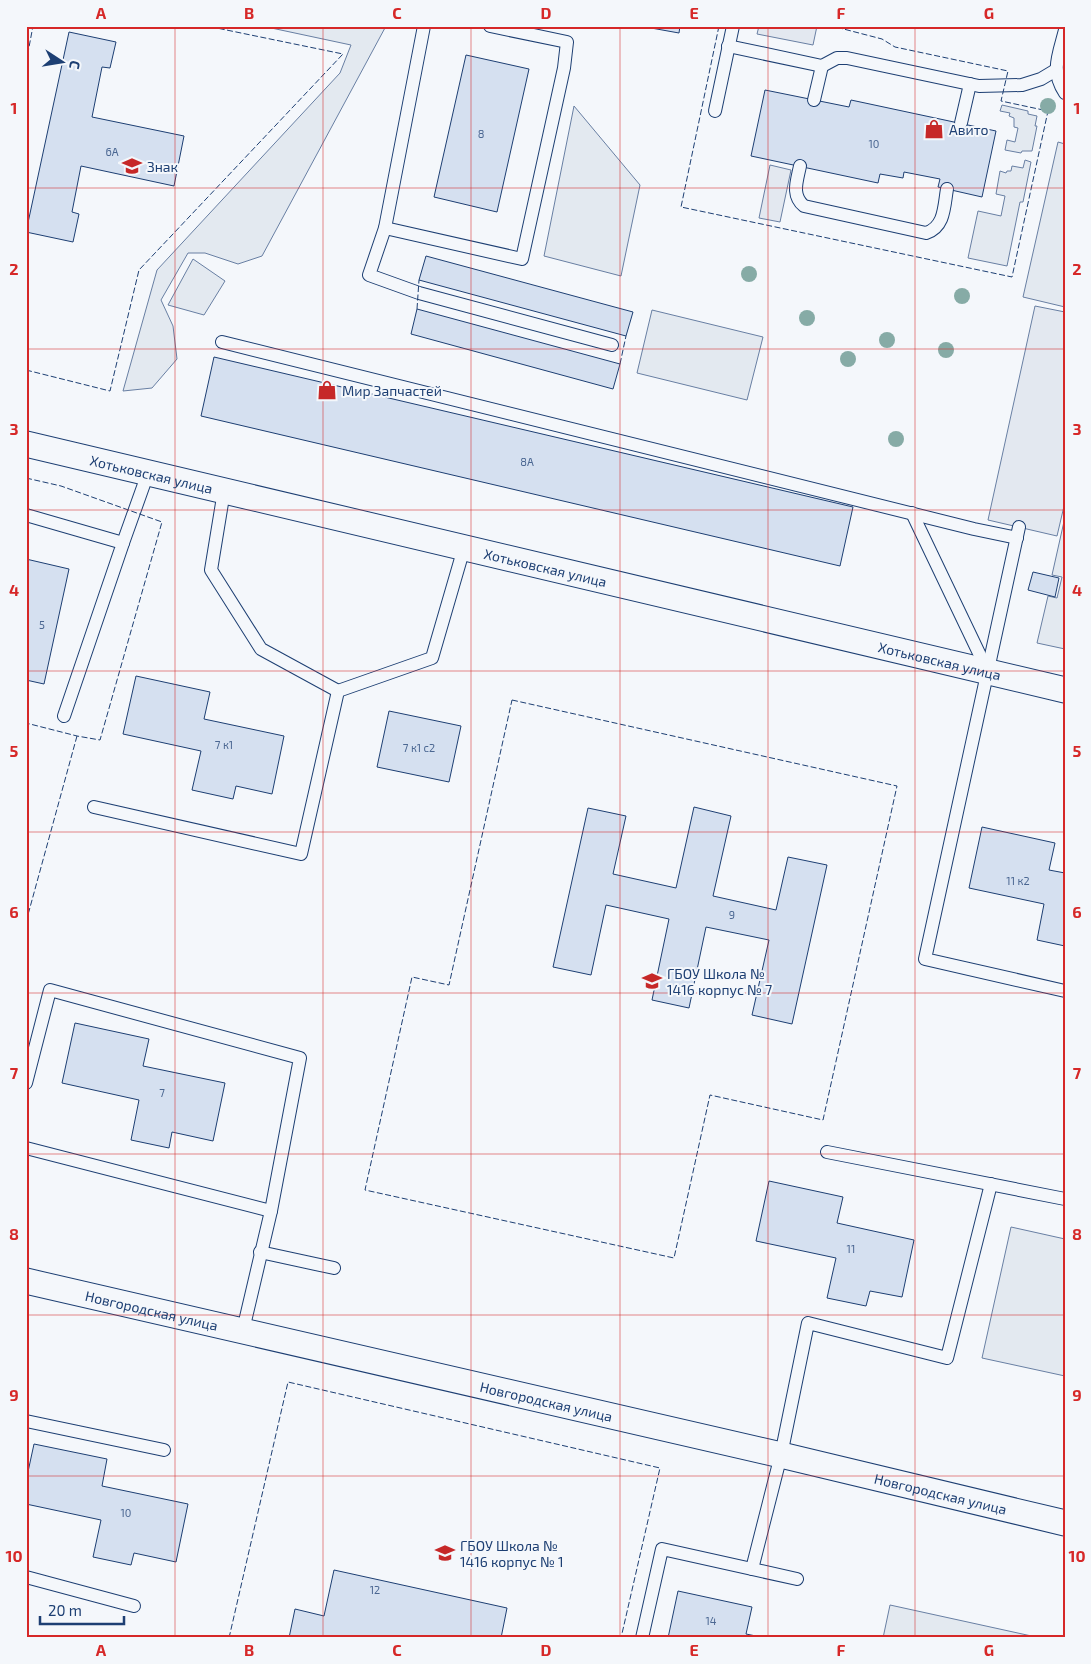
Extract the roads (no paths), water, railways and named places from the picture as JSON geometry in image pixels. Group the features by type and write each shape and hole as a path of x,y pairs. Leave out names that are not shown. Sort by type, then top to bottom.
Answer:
{"street":[{"name":"Хотьковская улица","path":"26,444 1065,690"},
{"name":"Новгородская улица","path":"26,1281 781,1455 1065,1523"}],"lane":[{"path":"424,26 385,228 369,275 419,293 612,345"},
{"path":"385,228 522,259 564,68 567,42 490,26"},
{"path":"714,111 733,26"},
{"path":"1065,30 1056,70 1058,81 1065,93"},
{"path":"728,46 822,66 838,58 846,58 970,84 1022,85 1056,70"},
{"path":"814,100 822,66"},
{"path":"961,123 970,84"},
{"path":"800,166 795,191 796,197 804,206 926,232 933,231 941,222 947,190"},
{"path":"222,342 912,513 1018,532 925,958 1065,991"},
{"path":"64,716 148,473"},
{"path":"224,491 211,570 261,649 338,691 432,658 464,548"},
{"path":"912,513 988,672"},
{"path":"26,515 123,543"},
{"path":"94,806 301,854 338,691"},
{"path":"26,1083 50,990 300,1058 270,1211 243,1330"},
{"path":"26,1148 270,1211"},
{"path":"826,1152 1065,1199"},
{"path":"752,1569 781,1455 808,1323 946,1358 990,1184"},
{"path":"260,1252 334,1268"},
{"path":"26,1421 164,1450"},
{"path":"642,1638 662,1549 797,1579"},
{"path":"26,1577 134,1606"}],"place":[{"name":"Авито","path":"934,129"},
{"name":"Знак","path":"132,166"},
{"name":"Мир Запчастей","path":"327,390"},
{"name":"ГБОУ Школа № 1416 корпус № 7","path":"652,981"},
{"name":"ГБОУ Школа № 1416 корпус № 1","path":"445,1553"}]}
